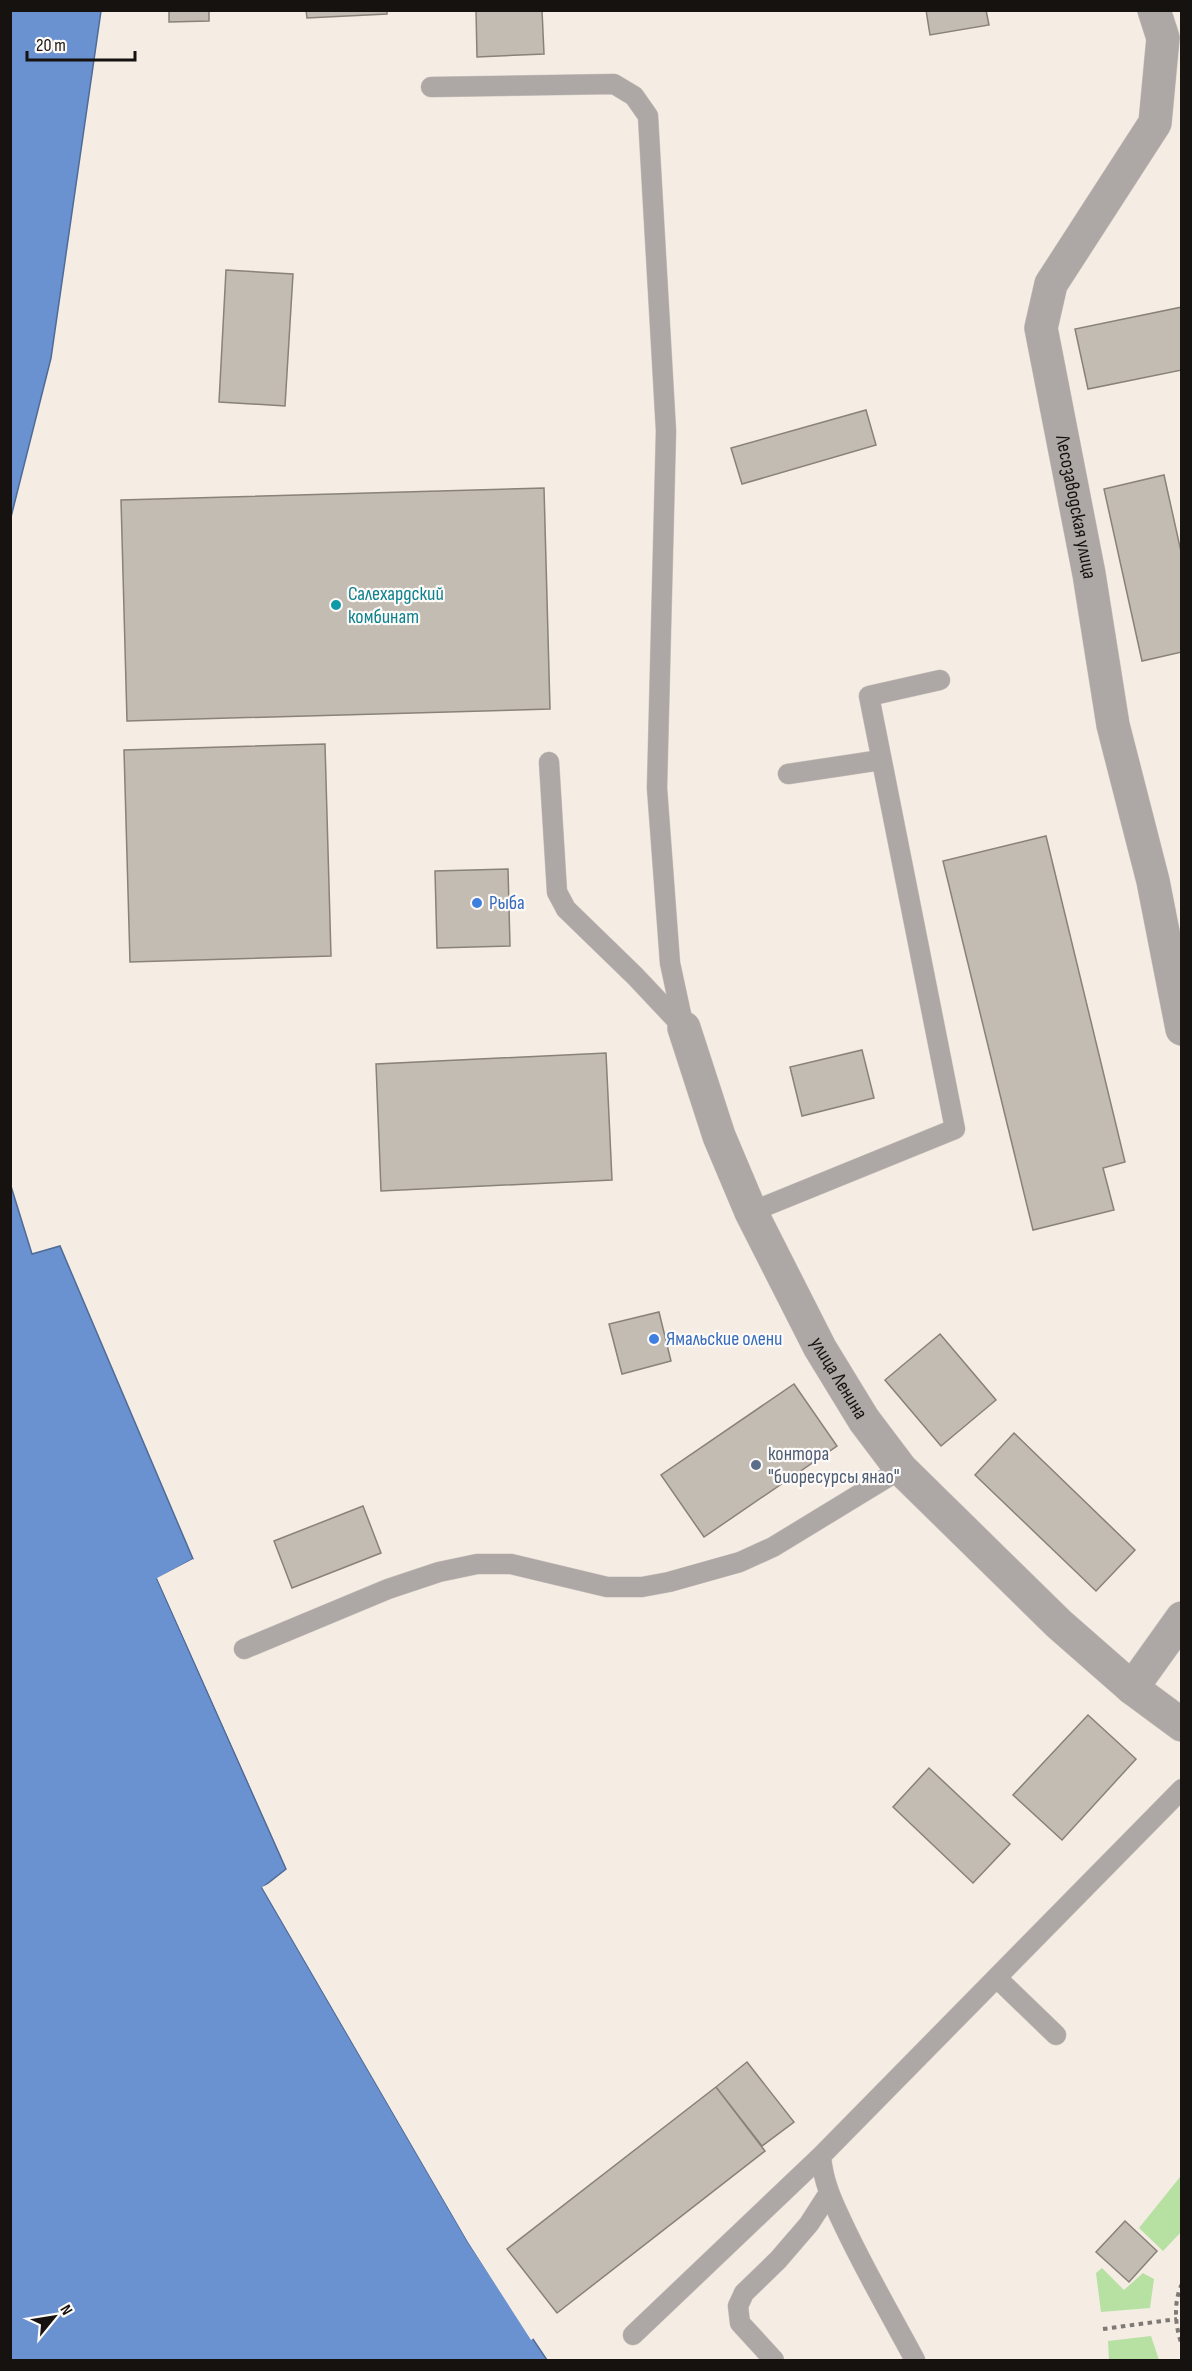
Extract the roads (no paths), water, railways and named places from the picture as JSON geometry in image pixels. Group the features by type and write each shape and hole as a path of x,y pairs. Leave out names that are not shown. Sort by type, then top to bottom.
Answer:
{"street":[{"name":"Лесозаводская улица","path":"1154,10 1163,38 1155,123 1051,284 1041,328 1089,574 1113,725 1153,882 1182,1029"},
{"name":"улица Ленина","path":"684,1028 719,1136 751,1212 820,1348 864,1420 901,1469 1059,1624 1132,1688 1182,1725"},
{"path":"1132,1688 1182,1618"}],"lane":[{"path":"431,87 614,84 634,96 648,116 666,431 657,788 670,963 684,1028"},
{"path":"751,1212 955,1129 869,696 940,680"},
{"path":"788,774 881,760"},
{"path":"549,762 557,892 566,909 635,976 684,1028"},
{"path":"244,1649 388,1589 439,1572 477,1564 511,1564 607,1587 642,1587 669,1582 740,1562 773,1547 901,1469"},
{"path":"633,2335 821,2156 1182,1789"},
{"path":"997,1978 1056,2035"},
{"path":"821,2156 822,2175 855,2250 915,2361"},
{"path":"774,2361 740,2323 738,2306 744,2293 778,2260 809,2224 829,2193"}],"water":[{"path":"11,10 101,11 51,358 11,517"},
{"path":"10,1183 32,1254 60,1246 193,1559 157,1579 286,1869 262,1888 468,2242 547,2360 11,2360"}],"place":[{"name":"Салехардский комбинат","path":"336,605"},
{"name":"Рыба","path":"477,903"},
{"name":"Ямальские олени","path":"654,1339"},
{"name":"контора \"биоресурсы янао\"","path":"756,1465"}]}
